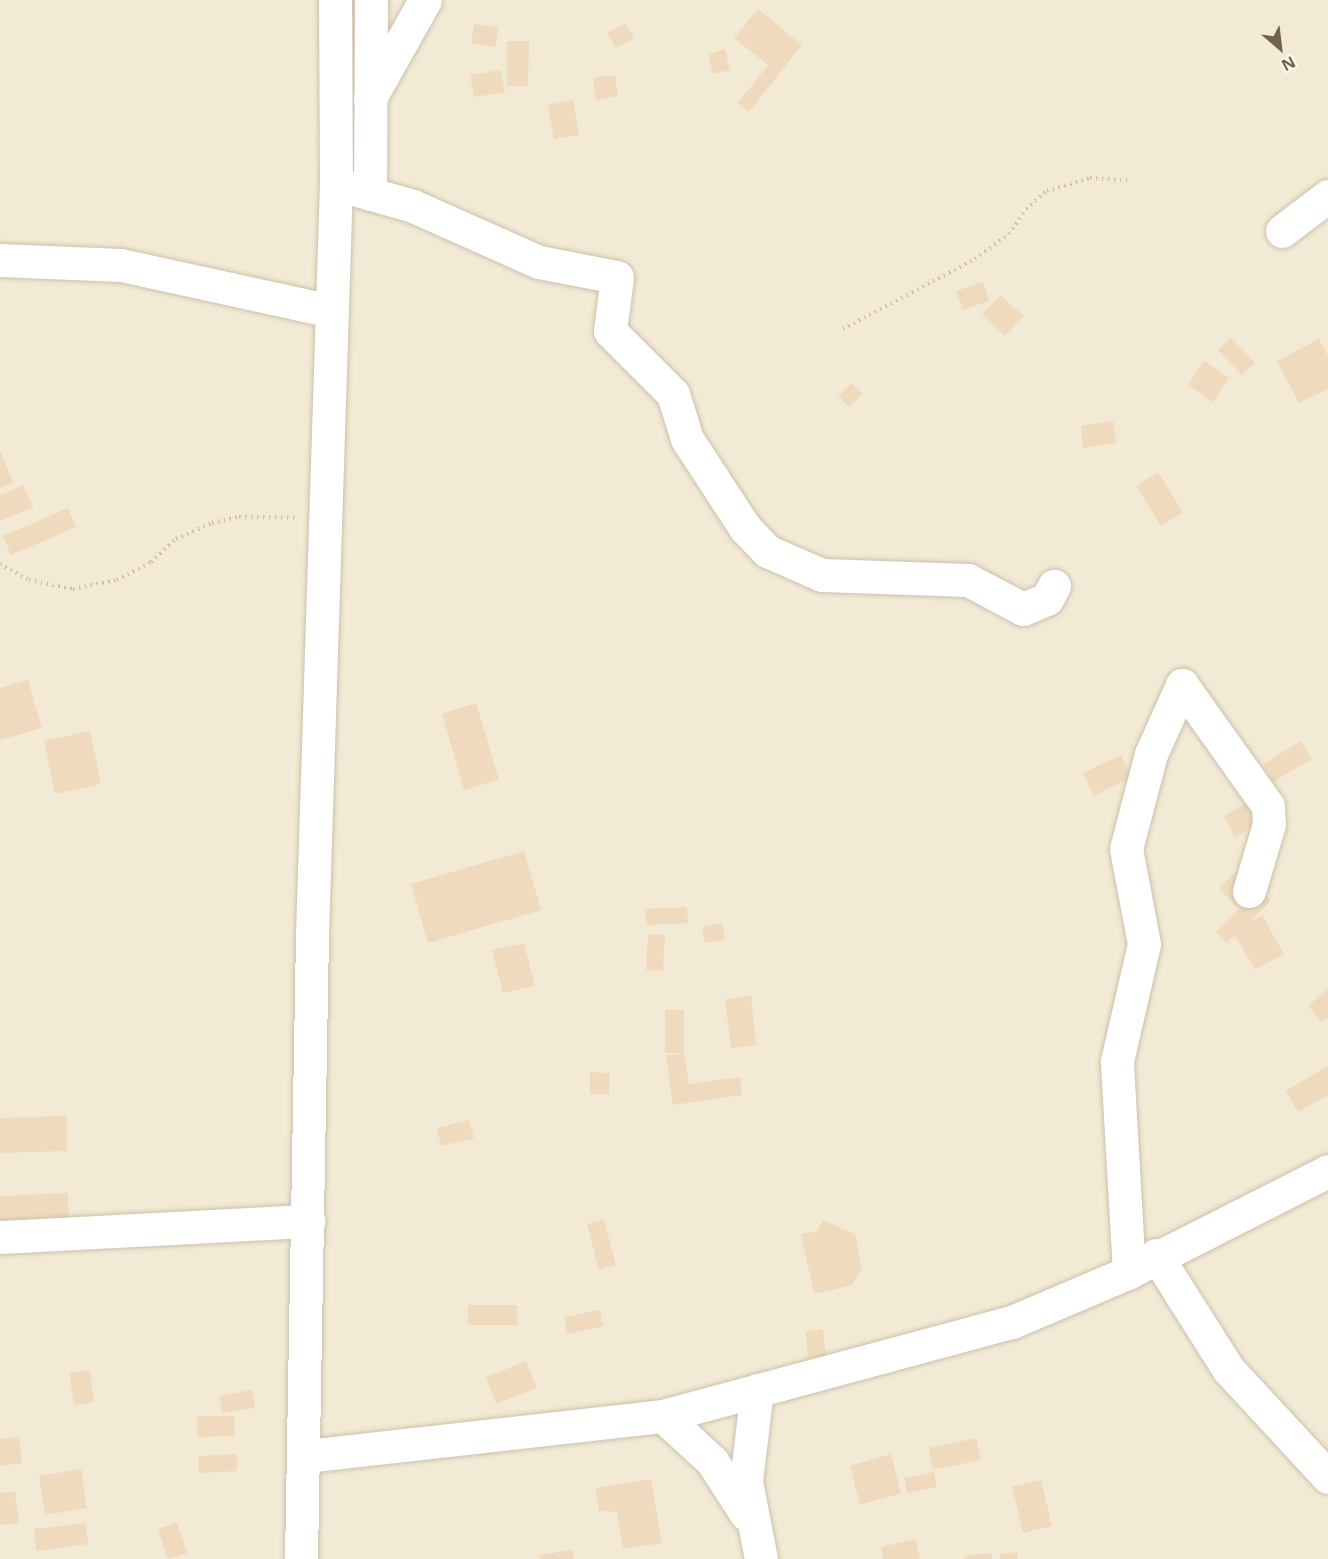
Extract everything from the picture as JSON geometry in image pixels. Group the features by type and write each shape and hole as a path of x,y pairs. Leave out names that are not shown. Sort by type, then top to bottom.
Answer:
{"street":[{"path":"301,1559 306,1456 312,934 336,184 335,0"},
{"path":"370,194 368,102 371,0"},
{"path":"368,102 425,0"},
{"path":"336,184 414,206 539,262 617,277 610,331 673,394 687,439 767,551 822,575 968,580 1015,608 1047,599 1054,586"},
{"path":"1282,231 1328,196"},
{"path":"0,260 121,265 332,311"},
{"path":"1129,1272 1117,1061 1144,944 1126,849 1151,754 1182,685 1268,806 1269,824 1249,891"},
{"path":"306,1456 663,1416 1012,1322 1129,1272 1156,1255 1328,1171"},
{"path":"0,1237 309,1221"},
{"path":"1156,1255 1228,1369 1328,1476"},
{"path":"757,1390 746,1463 750,1521 761,1559"},
{"path":"663,1416 712,1461 750,1521"}],"path":[{"path":"843,329 975,259 1009,234 1026,208 1047,191 1090,178 1132,181"},
{"path":"0,564 29,580 73,589 117,580 151,562 176,539 212,523 239,517 327,520"}],"shaded area":[{"path":"0,0 1328,0 1328,1559 0,1559"}],"building":[{"path":"758,9 802,45 749,112 738,103 768,65 734,38"},
{"path":"625,23 634,38 616,48 607,33"},
{"path":"474,24 498,27 496,47 471,43"},
{"path":"507,41 529,41 528,86 507,86"},
{"path":"725,49 730,70 713,74 708,54"},
{"path":"501,70 505,92 474,97 470,75"},
{"path":"615,75 618,96 596,100 593,78"},
{"path":"573,100 579,135 554,139 548,105"},
{"path":"983,282 989,301 963,310 956,291"},
{"path":"1000,295 1024,316 1005,336 982,315"},
{"path":"1231,338 1255,363 1242,375 1218,350"},
{"path":"1319,339 1328,356 1328,389 1299,403 1277,361"},
{"path":"1204,361 1229,378 1213,402 1188,385"},
{"path":"851,383 863,394 850,407 838,397"},
{"path":"1113,421 1116,443 1083,448 1081,426"},
{"path":"0,450 13,483 0,488"},
{"path":"1158,472 1183,512 1161,526 1136,486"},
{"path":"23,485 33,507 0,521 0,495"},
{"path":"68,508 76,527 11,555 3,536"},
{"path":"28,680 42,728 0,740 0,688"},
{"path":"476,703 499,780 464,790 442,714"},
{"path":"90,731 101,784 55,794 44,741"},
{"path":"1301,741 1312,759 1273,782 1263,764"},
{"path":"1121,755 1131,777 1094,796 1083,773"},
{"path":"1257,797 1268,818 1235,837 1224,816"},
{"path":"524,851 541,910 428,943 411,884"},
{"path":"1240,869 1271,901 1248,923 1262,915 1284,954 1255,970 1235,935 1227,943 1216,931 1239,909 1219,888"},
{"path":"687,907 688,923 647,925 645,909"},
{"path":"722,923 725,939 705,943 702,927"},
{"path":"648,934 665,935 663,971 646,970"},
{"path":"524,943 535,986 503,993 492,950"},
{"path":"1328,989 1328,1017 1322,1022 1308,1006"},
{"path":"751,996 756,1045 731,1048 725,999"},
{"path":"665,1010 684,1010 684,1053 665,1053"},
{"path":"684,1053 689,1084 740,1077 742,1095 673,1105 666,1056"},
{"path":"1328,1066 1328,1095 1298,1112 1286,1091"},
{"path":"590,1072 610,1073 609,1094 590,1094"},
{"path":"67,1116 67,1151 0,1153 0,1118"},
{"path":"469,1120 474,1138 441,1146 437,1128"},
{"path":"68,1193 69,1224 0,1226 0,1196"},
{"path":"604,1220 616,1265 599,1270 587,1224"},
{"path":"823,1220 855,1234 862,1268 852,1285 814,1294 801,1234 817,1231"},
{"path":"468,1305 517,1305 517,1325 468,1325"},
{"path":"600,1310 603,1326 567,1334 564,1317"},
{"path":"823,1329 826,1357 808,1359 806,1331"},
{"path":"526,1361 537,1388 496,1404 486,1377"},
{"path":"90,1370 94,1402 74,1405 69,1373"},
{"path":"252,1390 255,1408 222,1413 220,1396"},
{"path":"197,1416 234,1416 235,1436 197,1437"},
{"path":"19,1437 22,1463 0,1466 0,1439"},
{"path":"976,1438 981,1460 933,1470 929,1448"},
{"path":"237,1454 237,1471 199,1473 198,1456"},
{"path":"891,1454 901,1493 860,1505 850,1466"},
{"path":"81,1469 87,1508 45,1515 39,1476"},
{"path":"934,1472 937,1487 907,1493 904,1478"},
{"path":"651,1479 662,1543 623,1549 617,1512 599,1511 595,1488"},
{"path":"1041,1480 1052,1526 1023,1533 1012,1487"},
{"path":"15,1492 19,1523 0,1525 0,1493"},
{"path":"86,1523 88,1544 36,1551 34,1529"},
{"path":"177,1523 187,1553 168,1559 158,1529"},
{"path":"916,1539 920,1559 883,1559 881,1547"},
{"path":"573,1550 574,1559 540,1559 539,1555"},
{"path":"1017,1552 1018,1559 1000,1559 999,1554"},
{"path":"991,1553 992,1559 965,1559 964,1556"}]}
